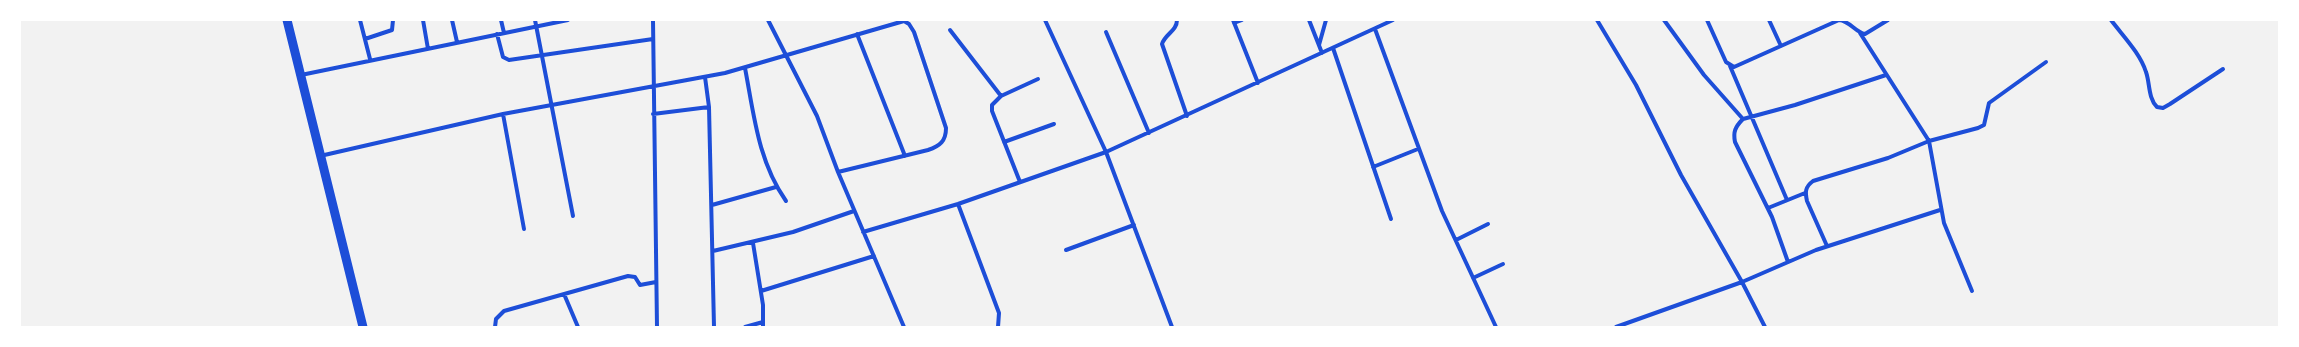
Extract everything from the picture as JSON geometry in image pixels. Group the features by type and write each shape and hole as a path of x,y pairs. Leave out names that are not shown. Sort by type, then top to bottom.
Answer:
{"highway":[{"path":"287,20 363,327"}],"street":[{"path":"360,20 370,59"},
{"path":"365,39 392,30 392,20"},
{"path":"423,20 428,49"},
{"path":"452,20 457,42"},
{"path":"501,20 504,33"},
{"path":"536,20 550,106 573,216"},
{"path":"300,75 370,59 428,49 566,20"},
{"path":"653,20 653,114 657,327"},
{"path":"768,20 788,56 817,116 854,211 904,327"},
{"path":"1045,20 1106,152 1172,327"},
{"path":"1177,20 1176,28 1163,39 1162,44 1187,116"},
{"path":"1242,20 1233,22 1258,83"},
{"path":"1309,20 1322,53"},
{"path":"1319,46 1326,20"},
{"path":"864,232 958,204 1106,152 1393,20"},
{"path":"1597,20 1636,85 1681,175 1742,282 1765,327"},
{"path":"1664,20 1704,75 1743,120"},
{"path":"1707,20 1753,116 1787,200"},
{"path":"1769,20 1782,46"},
{"path":"1730,66 1738,67 1839,20 1848,23 1860,33 1929,141 1940,210 1972,291"},
{"path":"1860,33 1865,34 1888,20"},
{"path":"2111,20 2141,61 2146,71 2151,98 2157,107 2163,108 2170,104 2223,69"},
{"path":"320,156 503,114 705,77 745,68 788,56 897,21 904,21 910,24 914,32 946,128 944,141 938,146 906,156 838,172"},
{"path":"1375,29 1418,149 1456,240 1496,327"},
{"path":"950,30 1001,96"},
{"path":"1106,32 1149,133"},
{"path":"497,34 501,53 506,60 653,40"},
{"path":"857,34 906,156"},
{"path":"1333,48 1391,219"},
{"path":"1827,246 1805,193 1807,186 1813,181 1883,160 1929,141 1984,125 1989,104 2046,62"},
{"path":"745,68 761,149 770,176 786,202"},
{"path":"1788,262 1768,208 1735,142 1733,133 1736,126 1743,120 1753,116 1795,105 1886,75"},
{"path":"705,77 709,107 714,327"},
{"path":"1020,182 992,111 992,105 1001,96 1038,79"},
{"path":"653,114 709,107"},
{"path":"503,114 524,229"},
{"path":"1004,142 1054,124"},
{"path":"1374,167 1418,149"},
{"path":"712,205 776,187"},
{"path":"1768,208 1805,193"},
{"path":"958,204 999,313 998,327"},
{"path":"1616,327 1742,282 1827,246 1940,210"},
{"path":"713,251 753,243 793,232 854,211"},
{"path":"1456,240 1488,224"},
{"path":"1066,250 1134,225"},
{"path":"753,243 761,291 764,322 763,327"},
{"path":"761,291 874,256"},
{"path":"1473,278 1503,264"},
{"path":"495,327 496,319 504,311 628,276 635,277 640,285 656,282"},
{"path":"564,294 578,327"},
{"path":"744,327 764,322"}]}
